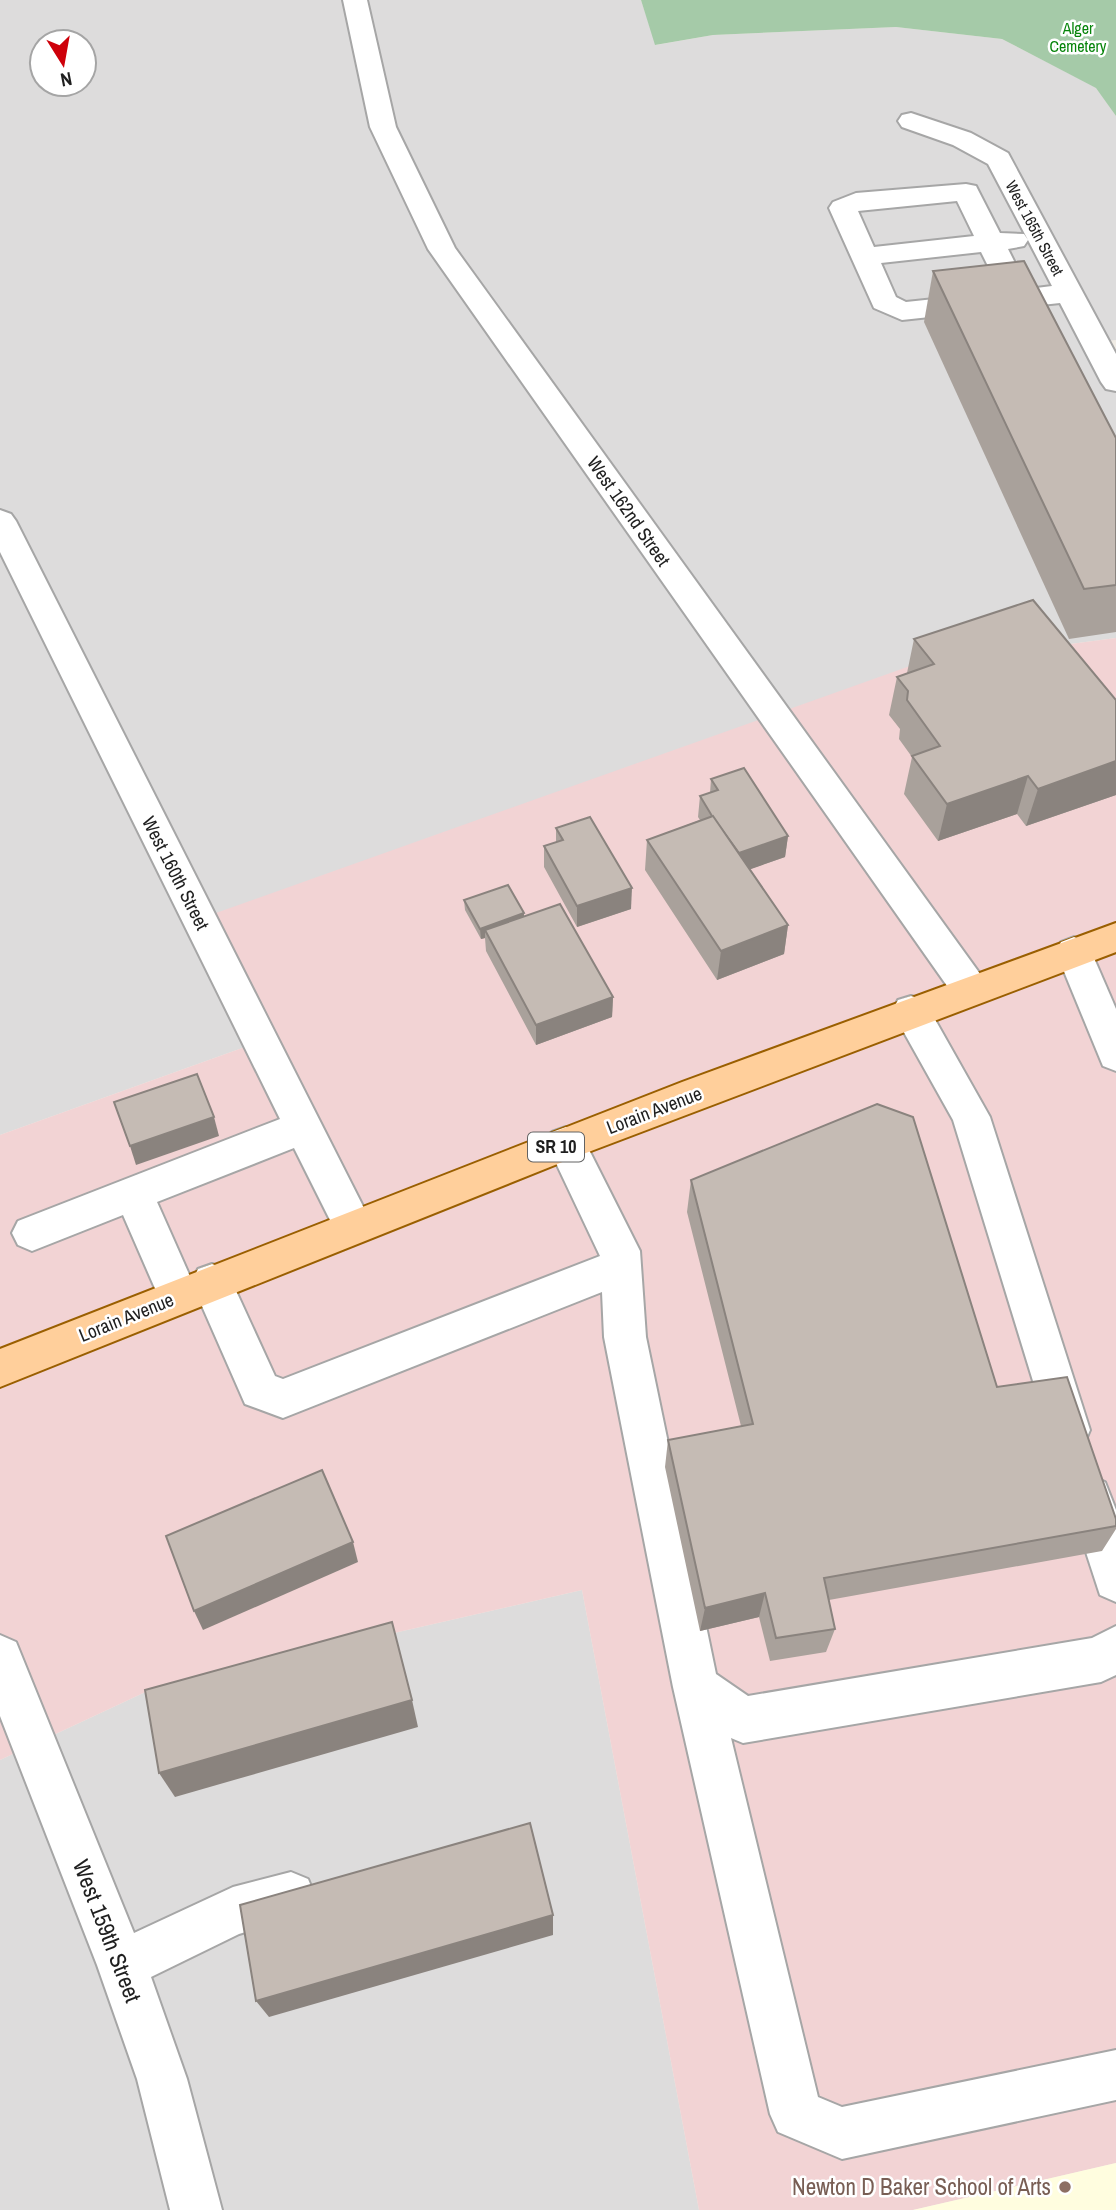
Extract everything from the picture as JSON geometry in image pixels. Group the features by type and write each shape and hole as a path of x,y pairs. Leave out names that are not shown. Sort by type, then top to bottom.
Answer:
{"main road":[{"name":"Lorain Avenue","path":"0,1368 353,1226 911,1011 1116,937"}],"street":[{"name":"West 162nd Street","path":"355,0 383,127 442,249 970,989"},
{"name":"West 165th Street","path":"911,121 962,139 999,159 1116,382"},
{"path":"1018,298 966,192 856,201 843,208 884,302 902,311 1069,293"},
{"path":"864,256 1040,237"},
{"name":"West 160th Street","path":"0,521 353,1226"},
{"path":"1074,952 1116,1055"},
{"path":"911,1011 971,1117 1116,1580"},
{"path":"32,1233 303,1127"},
{"path":"566,1144 620,1251 625,1337 696,1688 796,2114 842,2133 1116,2074"},
{"path":"133,1193 260,1390 283,1399 621,1266"},
{"path":"696,1688 743,1720 1101,1659 1116,1648"},
{"name":"West 159th Street","path":"0,1658 122,1965 162,2079 196,2210"},
{"path":"122,1965 233,1911 338,1884"}],"shaded area":[{"path":"0,0 641,0 656,45 713,35 896,27 1002,39 1097,88 1116,116 1116,340 1106,341 1116,361 1116,638 1055,646 245,1047 0,1135"},
{"path":"1042,619 1055,646 1116,638 1116,2163 913,2210 699,2210 582,1590 154,1688 0,1760 0,1135 245,1047 185,924"},
{"path":"582,1590 699,2210 0,2210 0,1760 154,1688"},
{"name":"Newton D Baker School of Arts","path":"1116,2163 1116,2210 913,2210"}],"green space":[{"name":"Alger Cemetery","path":"641,0 1116,0 1116,116 1096,88 1002,39 896,27 713,35 655,45"}],"building":[{"path":"1024,261 1116,438 1116,585 1084,589 933,271"},
{"path":"1033,600 1116,700 1116,761 1038,789 1028,776 947,804 912,756 940,746 907,700 908,691 897,677 934,664 914,639"},
{"path":"744,768 788,836 739,853 700,796 718,790 711,779"},
{"path":"713,816 788,925 721,951 647,840"},
{"path":"590,817 632,888 577,906 544,846 563,840 556,828"},
{"path":"508,885 524,913 480,929 464,900"},
{"path":"560,904 613,997 536,1025 485,930"},
{"path":"197,1074 214,1117 130,1146 114,1102"},
{"path":"877,1104 913,1117 997,1387 1067,1377 1116,1519 1116,1526 824,1578 835,1629 776,1638 765,1593 705,1608 668,1440 753,1424 691,1180"},
{"path":"322,1470 353,1542 194,1611 166,1536"},
{"path":"392,1622 412,1700 159,1773 145,1690"},
{"path":"530,1823 553,1915 256,2001 240,1905"}],"place":[{"name":"Newton D Baker School of Arts","path":"1065,2187"}]}
